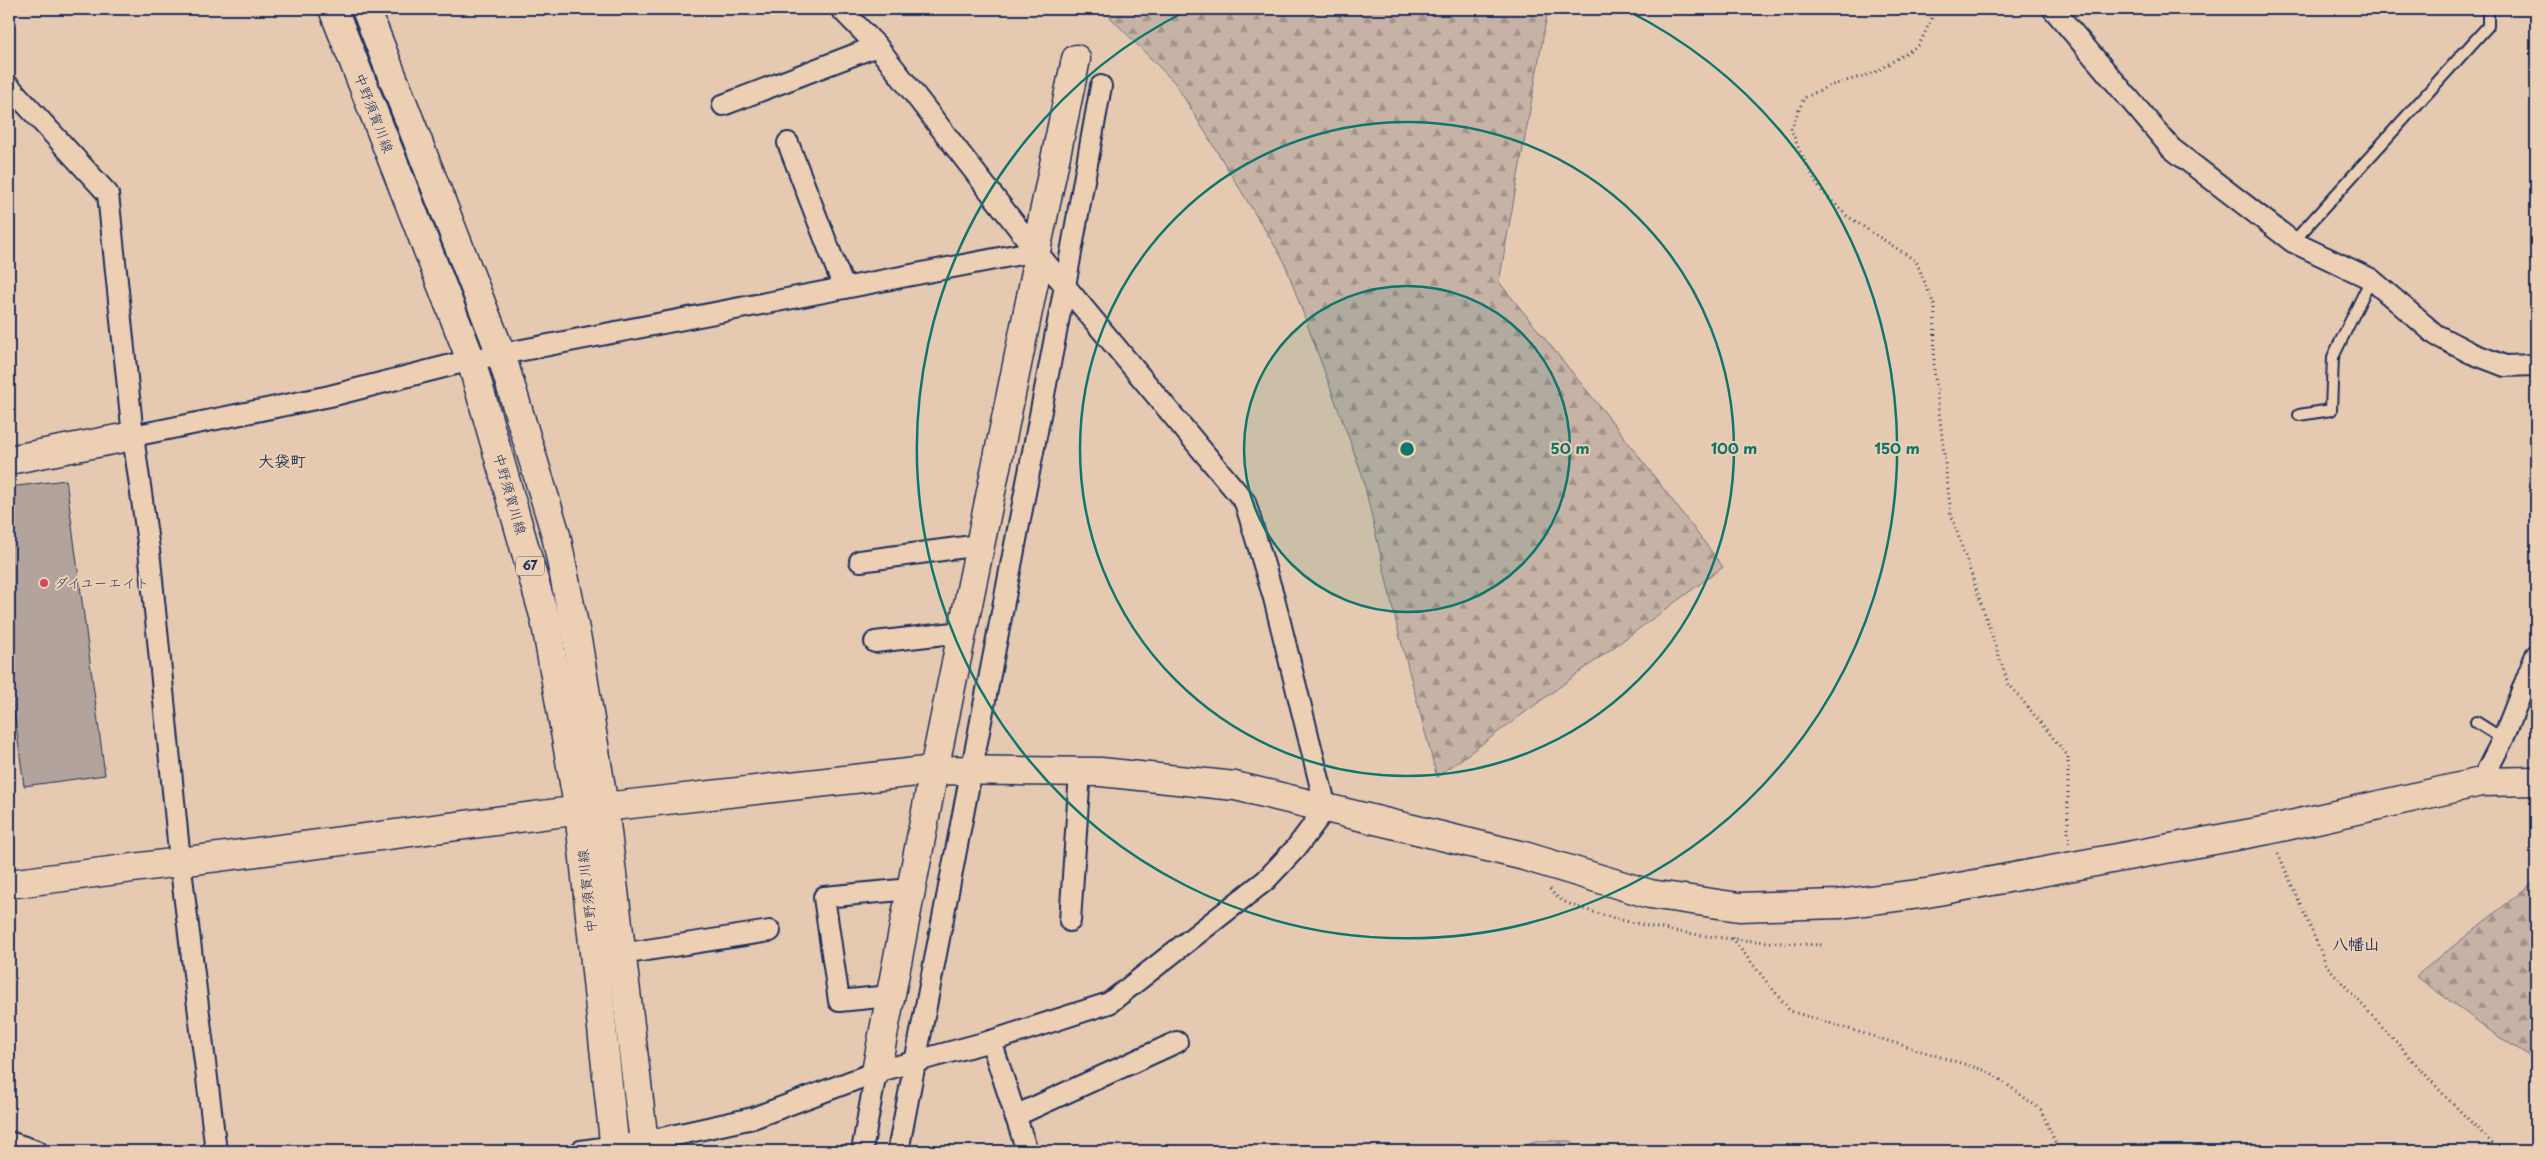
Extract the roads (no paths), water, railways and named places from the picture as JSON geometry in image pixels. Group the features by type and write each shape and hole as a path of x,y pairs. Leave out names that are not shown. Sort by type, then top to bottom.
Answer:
{"street":[{"name":"中野須賀川線","path":"333,9 471,360 545,619 591,809 621,954 644,1146"},
{"name":"中野須賀川線","path":"366,9 501,354 556,535 578,645 615,1148"},
{"path":"841,9 877,46 1036,251 1245,502 1274,598 1326,808"},
{"path":"2054,9 2171,148 2293,242 2371,279 2436,335 2471,353 2506,366 2536,365"},
{"path":"723,105 877,46"},
{"path":"862,1151 934,770 1036,272 1036,251 1076,59"},
{"path":"9,86 108,194 133,436 149,550 180,861 216,1151"},
{"path":"898,1151 970,770 1065,286 1100,86"},
{"path":"788,143 844,288"},
{"path":"9,460 330,396 471,360 1036,251"},
{"path":"860,561 980,545"},
{"path":"875,642 962,632"},
{"path":"2481,782 2503,739 2536,655"},
{"path":"9,884 591,809 934,770 970,770 1080,772 1235,786 1524,856 1650,894 1739,907 1859,902 1927,893 2268,830 2481,782 2536,781"},
{"path":"1070,921 1080,772"},
{"path":"581,1151 644,1146 753,1118 876,1072 991,1042 1109,1003 1266,880 1296,848 1326,808"},
{"path":"890,996 839,1001 824,897 911,889"},
{"path":"621,954 770,931"},
{"path":"991,1042 1027,1151"},
{"path":"1015,1116 1177,1042"},
{"path":"9,1142 37,1151"}],"lane":[{"path":"2293,242 2488,26 2488,9"},
{"path":"2299,416 2331,410 2333,357 2371,279"},
{"path":"2476,722 2503,739"}],"place":[{"name":"ダイユーエイト","path":"44,583"}],"district":[{"name":"大袋町","path":"282,461"},
{"name":"八幡山","path":"2356,944"}]}
